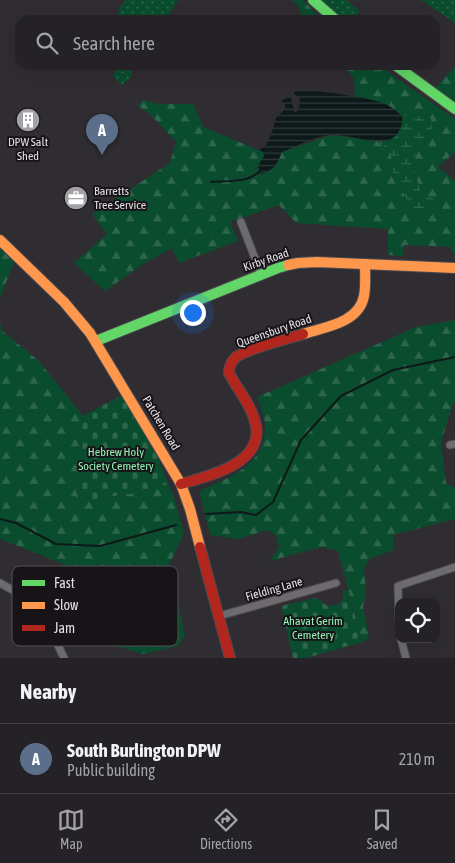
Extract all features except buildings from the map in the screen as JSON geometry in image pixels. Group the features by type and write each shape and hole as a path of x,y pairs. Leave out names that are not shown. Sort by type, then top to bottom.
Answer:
{"street":[{"path":"312,0 330,15"},
{"path":"401,70 455,109"},
{"path":"242,222 261,274"},
{"name":"Patchen Road","path":"0,240 64,302 96,341 181,484 192,517 230,658"},
{"name":"Kirby Road","path":"96,341 261,274 288,265 308,261 455,268"},
{"name":"Queensbury Road","path":"181,484 212,475 232,466 245,457 254,444 257,432 255,418 246,399 230,374 231,362 241,354 343,321 356,314 364,300 365,264"},
{"path":"398,598 398,586 455,567"},
{"path":"0,583 12,590"},
{"name":"Fielding Lane","path":"219,616 336,584"},
{"path":"402,643 406,658"},
{"path":"58,646 64,658"}],"green space":[{"path":"126,0 178,0 169,15 118,15 119,8"},
{"path":"291,0 303,0 317,15 302,15 296,3"},
{"path":"319,0 346,0 360,11 357,15 336,15"},
{"path":"421,0 455,0 455,23"},
{"path":"455,67 455,104 434,89"},
{"path":"116,70 132,70 132,76 122,85 113,76"},
{"path":"348,70 385,70 455,119 455,152 438,167 455,181 455,253 452,253 451,247 404,245 403,256 388,255 388,229 296,223 279,205 230,222 238,241 179,263 172,248 140,266 105,291 74,263 107,234 92,214 170,163 176,142 150,114 138,106 143,100 158,104 193,104 203,127 263,152 264,156 256,169 234,180 255,179 276,166 282,152 331,135 378,141 391,153 394,177 418,217 421,194 412,162 420,145 432,135 412,115 402,116 386,105 355,97 354,79"},
{"path":"412,115 431,118 432,135 420,145 412,162 421,194 434,199 418,218 394,177 391,153 378,141 389,140 403,119 402,116"},
{"path":"258,168 261,174 252,180 236,184 232,182 244,177"},
{"path":"0,249 14,262 0,298"},
{"path":"455,320 455,402 453,403 441,443 446,483 455,488 455,519 393,535 393,550 369,559 364,569 366,591 363,607 369,638 362,642 338,551 321,547 270,561 279,547 276,535 267,530 238,539 210,535 199,491 245,468 260,450 264,438 265,424 257,397 416,327"},
{"path":"0,322 2,331 39,361 83,416 76,497 82,501 134,493 168,484 173,494 184,533 169,566 66,566 0,539"},
{"name":"Hebrew Holy Society Cemetery","path":"122,395 158,458 168,484 134,493 82,501 76,497 83,416"},
{"name":"Ahavat Gerim Cemetery","path":"343,590 348,590 362,642 306,658 293,658 281,606 314,598 326,605 333,606 339,604 343,598"},
{"path":"178,604 185,635 178,646"},
{"path":"117,646 178,646 143,654"}],"shaded area":[{"path":"295,90 339,94 383,103 402,116 401,126 394,137 386,140 377,141 330,135 311,140 282,152 275,166 261,174 258,166 264,156 263,152 259,150 266,145 276,118 285,109 285,105 281,101 288,97 291,98 294,112 299,109 300,97 294,94"}],"waterway":[{"path":"211,182 243,180 260,171"},
{"path":"206,514 241,512 256,515 273,502 301,440 341,396 393,370 455,357"},
{"path":"0,519 16,523 56,544 100,546 176,525"}],"traffic: fast":[{"path":"313,0 330,15"},
{"path":"402,70 455,109"},
{"path":"96,341 288,265"}],"traffic: slow":[{"path":"0,240 64,302 90,333 181,484 200,547"},
{"path":"288,265 317,262 455,268"},
{"path":"303,334 331,326 348,318 355,312 361,305 364,296 365,264"}],"traffic: jam":[{"path":"181,484 224,470 237,463 248,454 255,443 256,429 252,413 229,373 233,360 248,351 303,334"},
{"path":"200,547 230,658"}],"place":[{"name":"DPW Salt Shed","path":"28,120"},
{"name":"South Burlington DPW","path":"102,155"},
{"name":"Barretts Tree Service","path":"76,198"}]}
